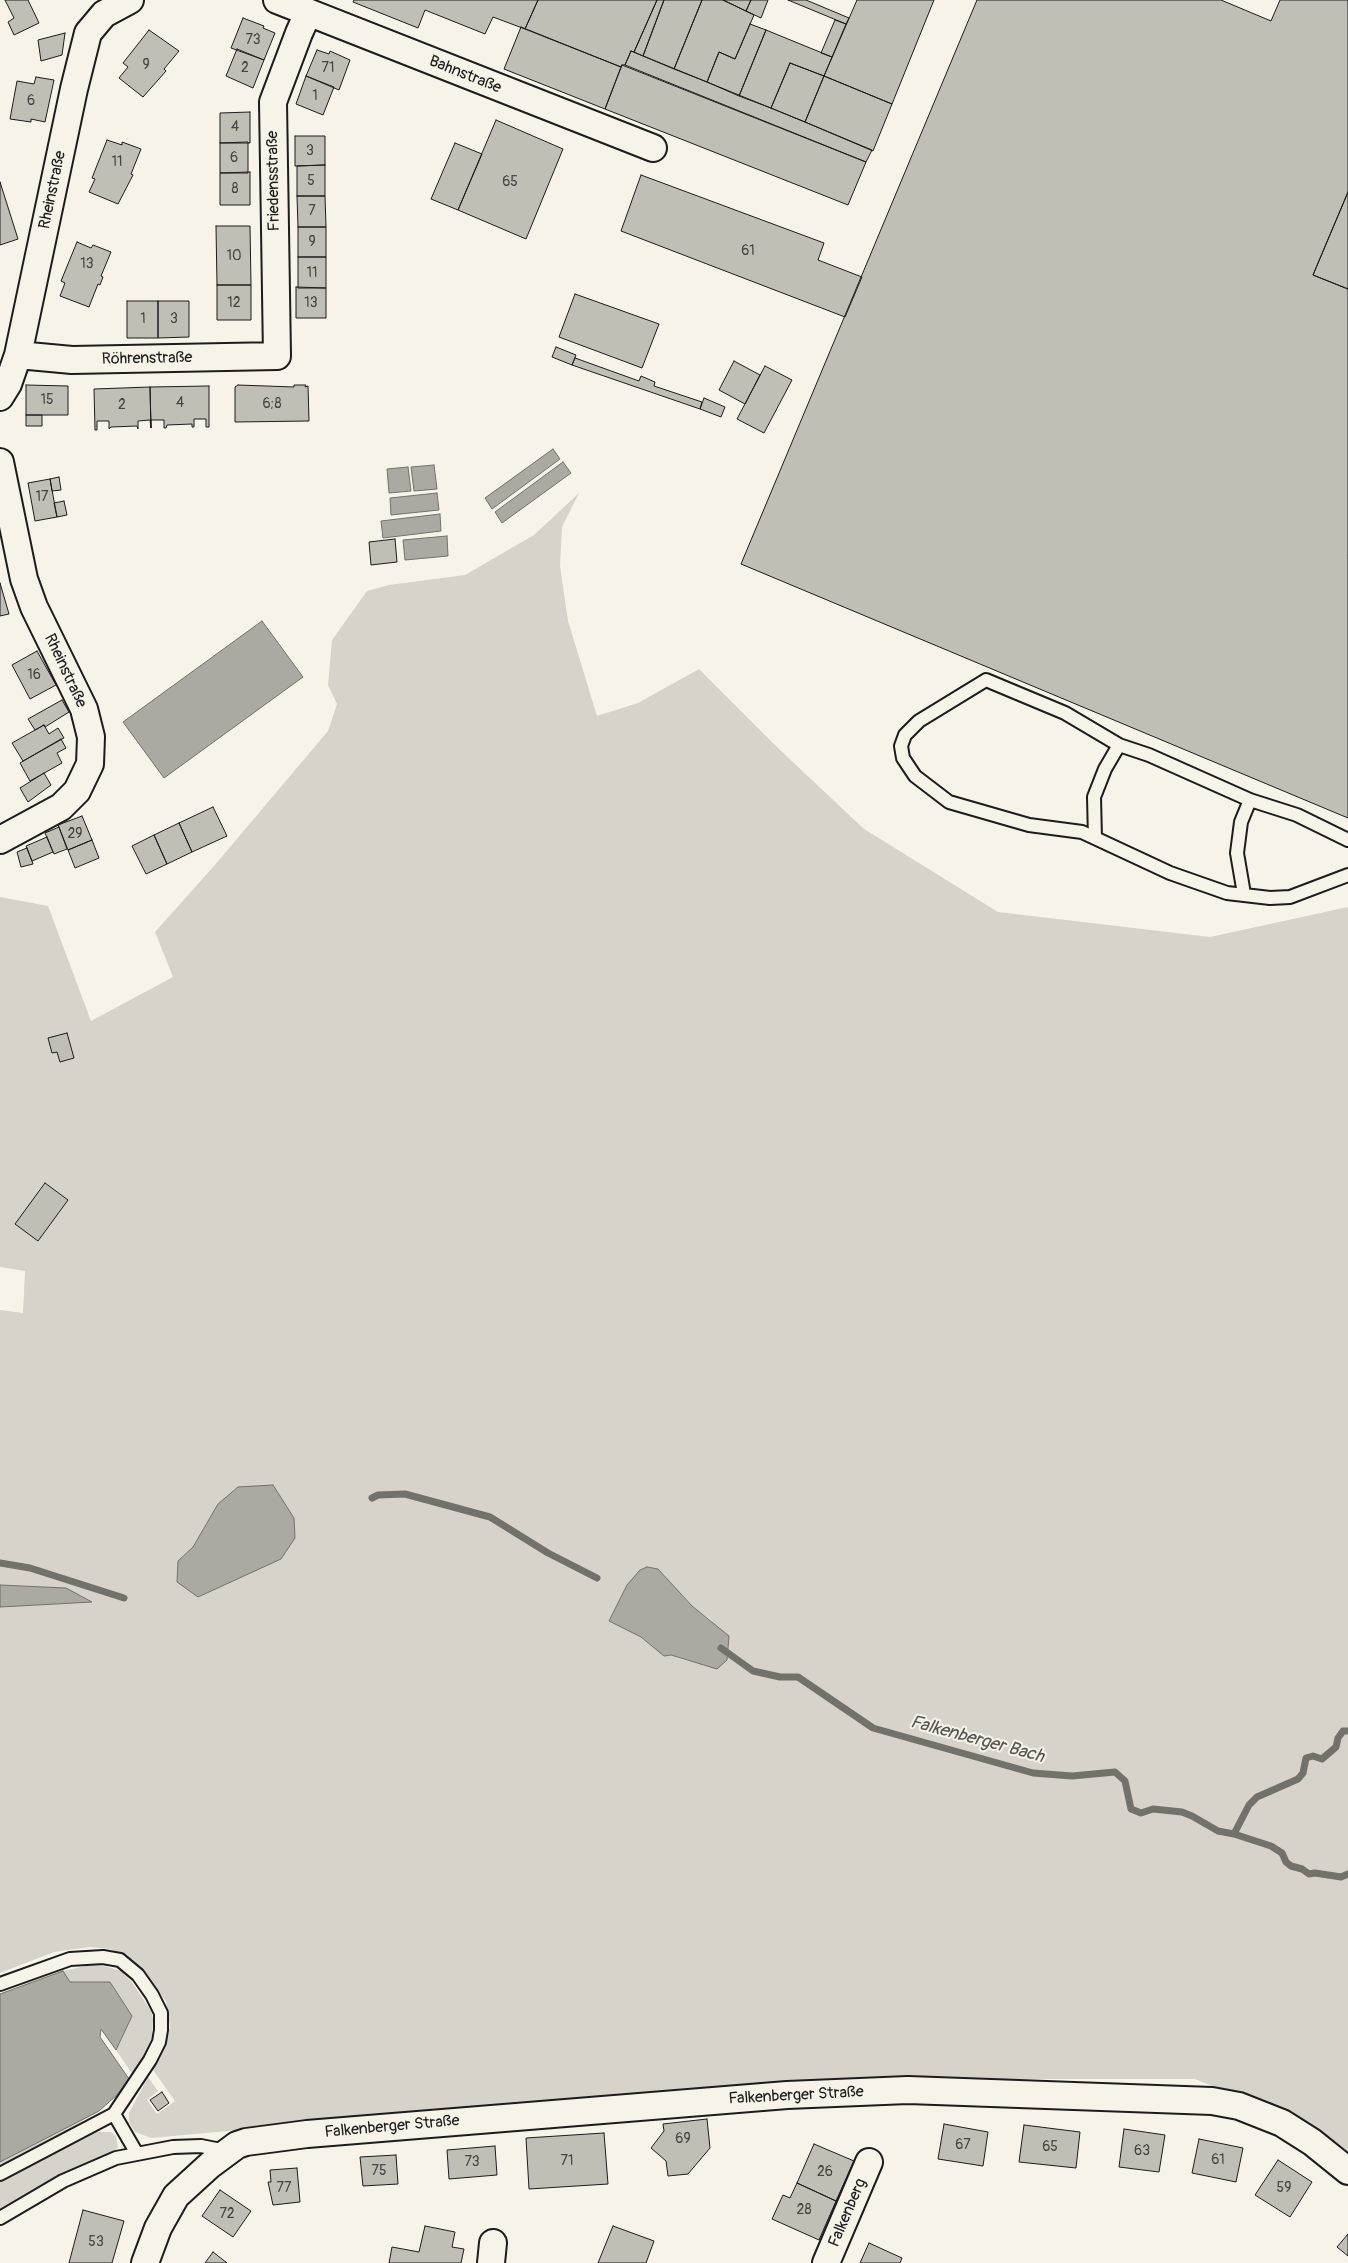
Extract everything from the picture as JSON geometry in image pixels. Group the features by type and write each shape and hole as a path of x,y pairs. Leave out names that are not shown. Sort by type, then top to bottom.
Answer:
{"street":[{"name":"Rheinstraße","path":"0,398 8,384 18,355 74,89 88,33 104,14 130,0"},
{"name":"Bahnstraße","path":"277,0 316,10 653,148"},
{"name":"Friedensstraße","path":"277,356 273,102 299,33 316,10"},
{"name":"Röhrenstraße","path":"18,355 72,360 277,356"},
{"name":"Rheinstraße","path":"0,462 24,579 34,608 84,709 91,737 90,764 77,791 61,807 0,840"},
{"name":"Falkenberger Straße","path":"228,2151 256,2140 307,2134 788,2095 908,2090 1212,2101 1239,2106 1282,2123 1312,2142 1348,2171"},
{"path":"145,2263 158,2228 176,2196 191,2180 228,2151"},
{"name":"Falkenberg","path":"826,2263 869,2162"}],"lane":[{"path":"1348,840 1297,815 1250,800 1149,755 1119,745 1065,713 986,680 919,721 905,735 902,746 903,758 915,776 950,802 1029,825 1082,832 1170,873 1212,888 1270,898 1290,897 1348,875"},
{"path":"1095,838 1094,798 1106,769 1119,745"},
{"path":"1244,894 1237,853 1241,822 1250,800"},
{"path":"0,1984 70,1959 103,1957 120,1960 138,1975 152,1995 161,2013 160,2036 150,2060 114,2114 0,2174"},
{"path":"114,2114 136,2152"},
{"path":"0,2218 63,2181 116,2158 136,2152 173,2147 201,2146 228,2151"}],"shaded area":[{"path":"553,449 560,459 492,509 485,498"},
{"path":"563,462 571,473 502,523 495,512"},
{"path":"434,465 437,489 414,491 411,467"},
{"path":"408,467 411,491 389,493 387,469"},
{"path":"437,493 439,510 391,515 390,498"},
{"path":"579,493 562,527 560,566 568,621 597,716 638,703 699,669 779,749 864,829 998,912 1210,937 1348,907 1348,2155 1307,2124 1195,2079 890,2079 526,2104 151,2138 135,2132 129,2122 129,2113 148,2077 158,2091 147,2100 157,2114 175,2101 153,2070 167,2039 170,2027 166,2001 139,1967 127,1955 110,1949 90,1947 54,1952 0,1973 0,1607 66,1588 0,1585 0,1310 23,1313 25,1271 0,1267 0,897 48,906 91,1021 173,977 155,932 214,866 328,731 337,704 328,685 332,640 367,591 389,585 465,575 534,535","holes":["273,1485 294,1518 199,1597 177,1581 178,1561 193,1547 218,1504","658,1569 692,1606 712,1621 688,1661 671,1655 664,1656 641,1637 609,1621"]},
{"path":"440,514 441,531 383,538 381,521"},
{"path":"447,536 448,556 405,560 403,540"},
{"path":"262,621 303,677 164,778 123,722"},
{"path":"273,1485 294,1518 295,1538 281,1559 198,1597 177,1582 178,1561 193,1547 218,1504 238,1487"},
{"path":"647,1567 658,1569 692,1606 729,1636 727,1660 717,1669 671,1655 664,1656 641,1637 609,1621 627,1585 640,1570"},
{"path":"0,1585 66,1588 92,1602 0,1607"},
{"path":"100,1965 121,1971 131,1981 151,2011 153,2019 152,2036 133,2075 116,2050 131,2016 111,1983 71,1982 101,2028 100,2037 129,2079 118,2094 99,2111 72,2127 72,2132 111,2132 116,2136 118,2147 59,2175 0,2210 0,1994 63,1971"},
{"path":"63,1971 70,1982 110,1982 132,2016 116,2050 101,2029 100,2037 129,2079 118,2094 99,2111 0,2162 0,1994"}],"building":[{"path":"5,0 28,0 39,23 14,35 8,22 14,18"},
{"path":"354,0 538,0 525,29 493,17 485,34 425,10 418,28 353,2"},
{"path":"538,0 657,0 634,52 631,51 625,65 621,67 525,29"},
{"path":"657,0 664,0 643,56 634,52"},
{"path":"664,0 702,0 674,69 643,56"},
{"path":"702,0 723,0 754,15 735,59 719,52 707,82 674,69"},
{"path":"723,0 751,0 746,11"},
{"path":"751,0 768,0 761,18 746,11"},
{"path":"788,0 806,0 849,18 846,24"},
{"path":"857,0 934,0 892,104 824,76"},
{"path":"977,0 1221,0 1271,21 1280,0 1348,0 1348,192 1313,275 1348,289 1348,818 741,564"},
{"path":"243,18 264,26 263,28 275,33 264,60 231,48"},
{"path":"835,20 846,24 832,57 821,53"},
{"path":"750,24 766,30 739,96 707,82 719,52 735,59"},
{"path":"521,27 621,67 605,109 504,69"},
{"path":"149,30 179,51 164,69 166,71 143,97 119,78 128,67 123,63"},
{"path":"766,30 832,57 824,76 790,63 771,108 739,96"},
{"path":"65,33 62,55 41,61 38,40"},
{"path":"237,49 264,60 253,88 226,76"},
{"path":"317,50 329,54 330,51 350,60 339,90 306,76"},
{"path":"631,51 872,150 866,162 625,65"},
{"path":"790,63 824,76 805,122 771,108"},
{"path":"622,65 866,162 848,205 605,109"},
{"path":"306,76 334,87 323,115 296,104"},
{"path":"824,76 892,104 873,151 805,122"},
{"path":"36,77 54,80 45,122 31,119 31,122 10,119 17,81 34,84"},
{"path":"250,112 250,143 220,143 220,113"},
{"path":"496,120 563,149 526,239 458,210"},
{"path":"295,136 325,136 325,165 295,166"},
{"path":"107,140 122,145 122,142 141,149 131,174 133,175 118,204 89,192 95,179 92,178"},
{"path":"248,142 248,173 220,173 220,143"},
{"path":"455,143 482,154 458,210 431,199"},
{"path":"325,165 325,196 297,196 297,166"},
{"path":"250,172 250,205 220,205 220,173"},
{"path":"641,175 824,243 818,260 862,277 845,317 621,231"},
{"path":"0,182 18,239 0,245"},
{"path":"1348,192 1348,289 1313,275"},
{"path":"297,196 325,196 326,227 298,227"},
{"path":"216,226 250,226 251,285 217,285"},
{"path":"298,227 326,227 326,257 298,257"},
{"path":"77,242 91,248 93,245 111,252 101,276 103,277 100,285 98,284 89,307 60,296 65,283 61,281"},
{"path":"298,257 326,257 326,288 298,288"},
{"path":"217,285 251,285 251,320 217,320"},
{"path":"296,287 326,288 326,318 296,318"},
{"path":"575,294 659,324 642,368 559,337"},
{"path":"127,301 158,301 158,338 127,338"},
{"path":"158,301 189,301 189,337 158,338"},
{"path":"556,347 576,355 572,365 552,357"},
{"path":"575,358 639,381 641,376 655,382 654,386 702,402 700,409 572,365"},
{"path":"734,361 760,375 745,404 719,390"},
{"path":"765,366 792,380 764,433 737,419"},
{"path":"26,385 68,386 68,415 26,415"},
{"path":"238,385 308,386 309,421 235,422 235,387"},
{"path":"209,386 209,427 206,427 206,419 194,419 194,427 192,427 192,424 167,425 166,428 164,428 164,420 151,420 151,428 150,387"},
{"path":"150,387 151,428 150,420 138,421 138,429 137,426 111,427 109,429 109,421 97,421 97,430 95,430 94,389"},
{"path":"704,398 725,407 721,417 700,409"},
{"path":"26,415 42,415 42,426 26,426"},
{"path":"59,477 61,490 52,491 50,479"},
{"path":"50,479 57,517 35,521 28,483"},
{"path":"64,501 67,515 57,517 54,503"},
{"path":"395,539 397,562 371,565 369,542"},
{"path":"0,583 9,614 0,616"},
{"path":"37,651 56,685 30,699 12,665"},
{"path":"62,700 69,712 45,727 44,725 35,730 28,719"},
{"path":"44,725 49,734 58,728 64,738 23,761 12,743"},
{"path":"61,739 66,748 57,753 62,763 30,781 20,763"},
{"path":"44,773 51,785 28,802 20,788"},
{"path":"213,807 227,836 192,852 179,823"},
{"path":"82,816 92,840 68,850 58,825"},
{"path":"179,823 192,852 167,864 154,835"},
{"path":"59,827 67,849 54,854 45,833"},
{"path":"154,835 167,864 146,874 132,846"},
{"path":"47,837 53,852 32,861 26,846"},
{"path":"92,840 99,858 75,868 68,850"},
{"path":"27,848 33,864 21,867 17,852"},
{"path":"67,1033 74,1058 60,1062 57,1052 52,1053 48,1038"},
{"path":"45,1183 68,1200 38,1241 15,1224"},
{"path":"162,2092 169,2103 158,2111 150,2100"},
{"path":"707,2119 710,2148 688,2174 668,2176 666,2161 651,2148 664,2131 663,2124"},
{"path":"944,2124 988,2132 983,2166 938,2159"},
{"path":"1024,2125 1080,2132 1076,2168 1019,2162"},
{"path":"1124,2129 1165,2135 1159,2172 1119,2167"},
{"path":"604,2133 608,2184 529,2189 526,2138"},
{"path":"1199,2139 1243,2148 1236,2182 1192,2173"},
{"path":"814,2144 854,2161 836,2201 797,2183"},
{"path":"495,2146 497,2175 449,2179 447,2150"},
{"path":"396,2155 398,2184 363,2186 360,2157"},
{"path":"1278,2160 1312,2182 1290,2217 1255,2195"},
{"path":"297,2168 300,2202 273,2205 268,2182 271,2182 270,2170"},
{"path":"797,2183 836,2201 819,2240 772,2219 783,2195 790,2198"},
{"path":"220,2190 251,2211 233,2237 202,2216"},
{"path":"83,2210 124,2221 112,2263 69,2263"},
{"path":"425,2226 455,2232 452,2247 464,2249 461,2263 389,2263 392,2247 419,2252"},
{"path":"613,2226 654,2241 646,2263 598,2263"},
{"path":"1348,2234 1348,2256 1337,2247"},
{"path":"869,2243 902,2258 900,2263 860,2263"},
{"path":"213,2252 227,2263 205,2263"}],"waterway":[{"name":"Falkenberger Bach","path":"372,1498 378,1495 405,1494 490,1517 548,1553 597,1578"},
{"name":"Falkenberger Bach","path":"0,1563 30,1568 124,1598"},
{"name":"Falkenberger Bach","path":"721,1648 753,1671 780,1677 798,1677 873,1728 1033,1773 1072,1776 1115,1772 1125,1781 1131,1809 1141,1813 1153,1809 1182,1812 1218,1831 1271,1846 1282,1853 1286,1862 1291,1866 1302,1869 1309,1874 1315,1873 1341,1877 1348,1874"},
{"path":"1234,1834 1249,1805 1257,1797 1298,1779 1303,1773 1306,1758 1313,1756 1322,1759 1336,1747 1338,1738 1343,1731 1348,1731"}]}
